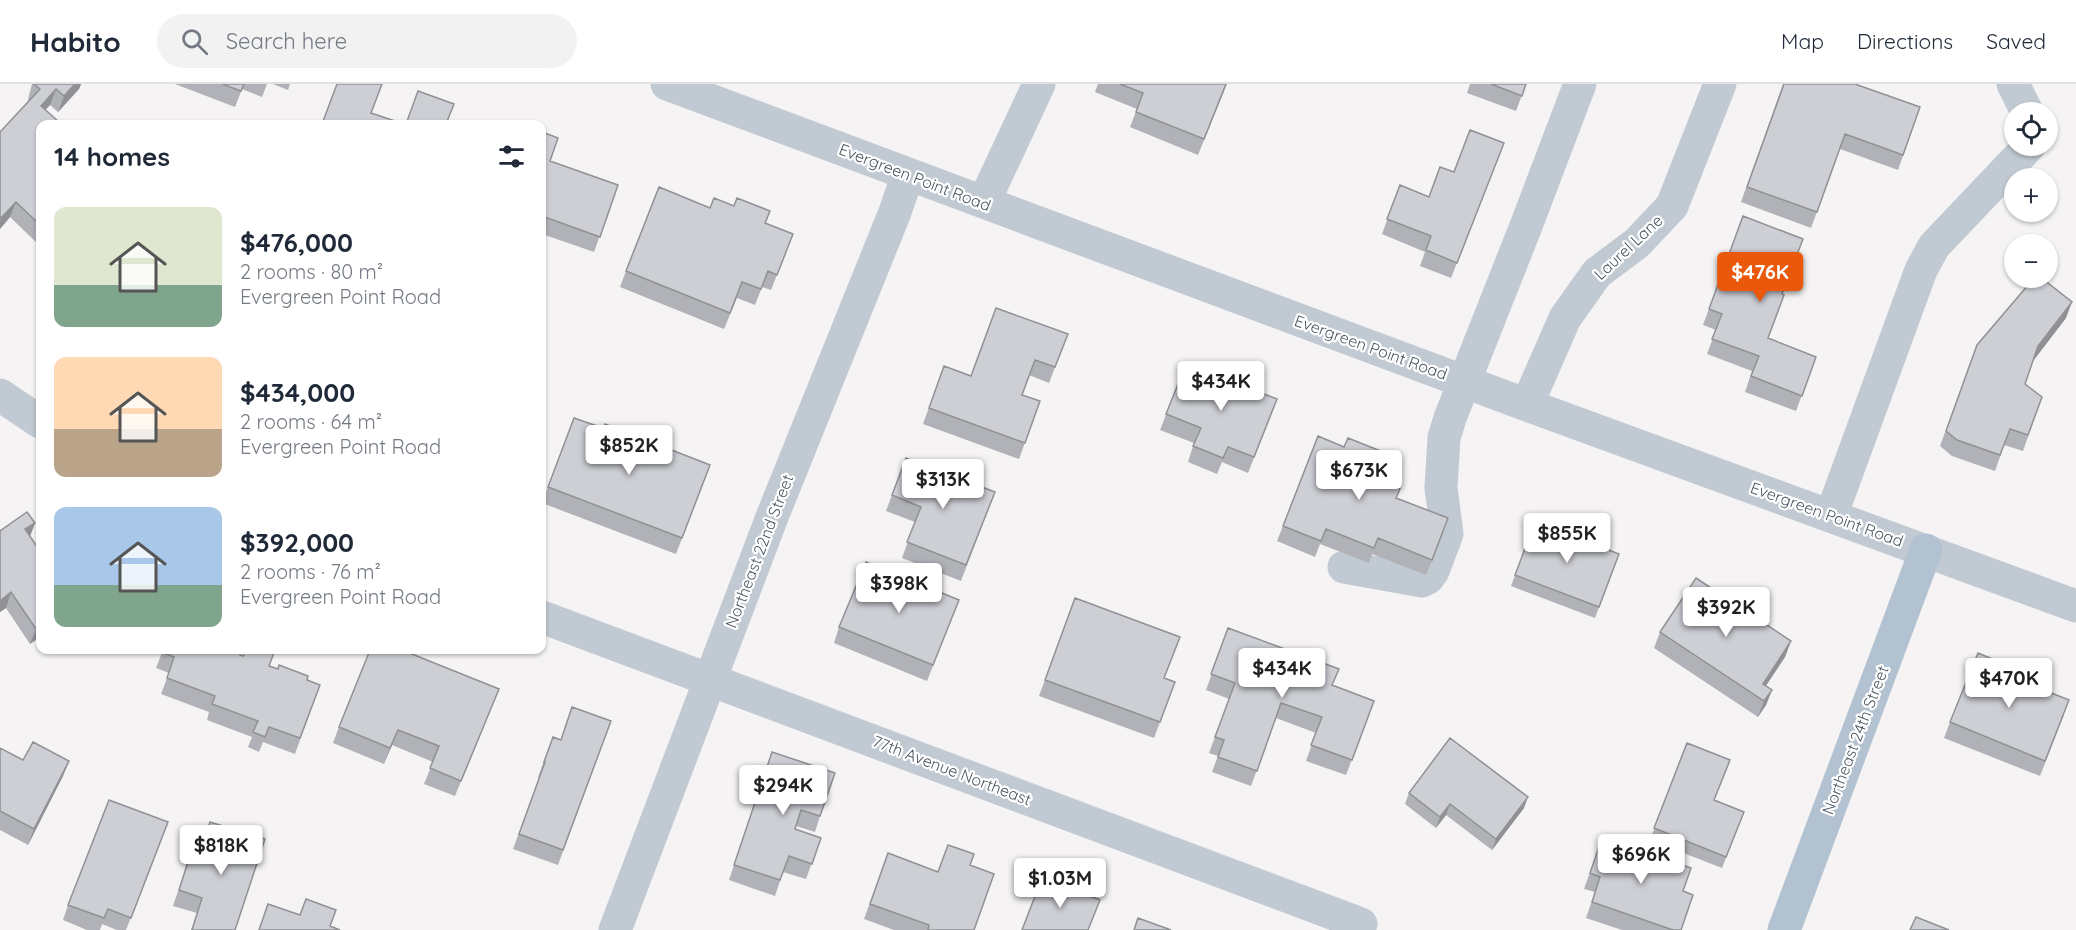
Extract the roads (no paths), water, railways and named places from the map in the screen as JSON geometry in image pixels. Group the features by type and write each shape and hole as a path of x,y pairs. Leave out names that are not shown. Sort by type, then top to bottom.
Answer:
{"main road":[{"name":"Northeast 24th Street","path":"1784,930 1926,550"}],"street":[{"name":"Evergreen Point Road","path":"667,84 1527,405 1926,550 2073,600"},
{"path":"984,202 1039,84"},
{"path":"1344,567 1422,581 1428,578 1442,550 1447,534 1441,488 1444,438 1580,84"},
{"name":"Laurel Lane","path":"1527,405 1565,318 1597,273 1637,243 1672,206 1720,84"},
{"path":"2013,84 2022,102"},
{"path":"1831,516 1921,270 1934,246 2020,156"},
{"name":"Northeast 22nd Street","path":"615,930 772,517 895,212 908,174"},
{"path":"0,395 36,419"},
{"name":"77th Avenue Northeast","path":"546,618 1361,924"}]}
